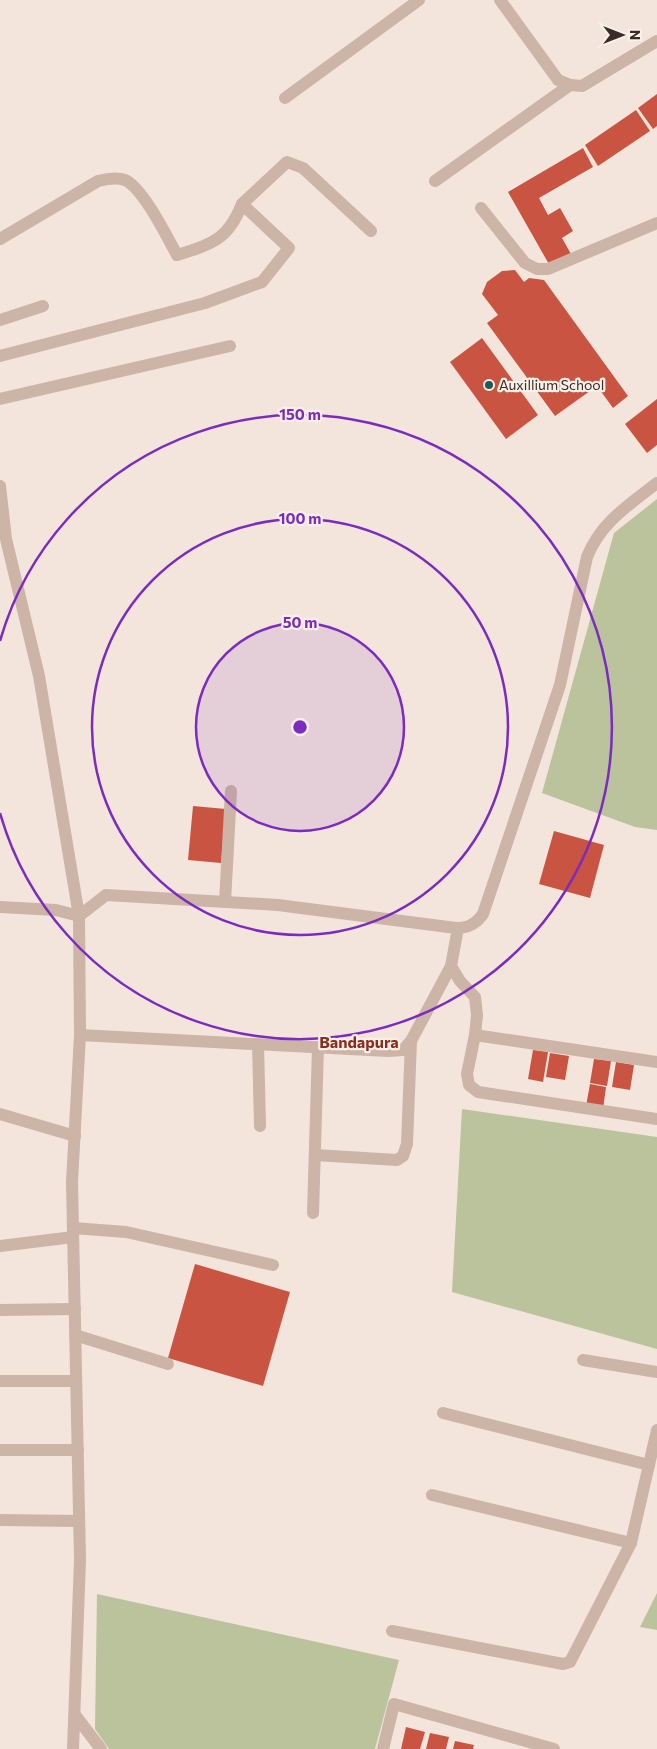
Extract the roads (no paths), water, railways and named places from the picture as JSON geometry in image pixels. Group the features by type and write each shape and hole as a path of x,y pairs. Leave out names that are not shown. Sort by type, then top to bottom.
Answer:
{"street":[{"path":"285,98 419,0"},
{"path":"500,0 558,80 570,85 582,86 657,41"},
{"path":"435,181 570,85"},
{"path":"0,239 98,181 113,178 126,181 143,197 178,255 222,237 236,218 242,204 287,162 302,168 371,231"},
{"path":"0,356 205,303 262,282 289,248 242,204"},
{"path":"481,208 525,263 537,269 548,269 657,223"},
{"path":"0,320 43,306"},
{"path":"0,399 230,346"},
{"path":"79,916 106,895 278,905 458,928 474,924 483,914 560,685 587,557 592,544 613,518 657,483"},
{"path":"0,486 6,539 39,676 79,916 80,1035 72,1182 80,1560 73,1749"},
{"path":"225,902 231,791"},
{"path":"0,907 56,910 79,916"},
{"path":"80,1035 388,1051 403,1050 411,1041 451,966 458,928"},
{"path":"451,966 460,981 475,997 477,1015 475,1035 467,1074 469,1085 478,1092 657,1119"},
{"path":"475,1035 657,1062"},
{"path":"315,1155 397,1160 403,1156 407,1144 411,1041"},
{"path":"258,1044 260,1126"},
{"path":"313,1213 318,1047"},
{"path":"0,1114 74,1136"},
{"path":"0,1246 73,1232 126,1232 273,1265"},
{"path":"0,1310 74,1309"},
{"path":"75,1335 168,1364"},
{"path":"583,1360 657,1372"},
{"path":"0,1381 76,1381"},
{"path":"443,1413 649,1465"},
{"path":"392,1631 563,1664 570,1662 631,1543 657,1430"},
{"path":"0,1450 78,1450"},
{"path":"432,1495 631,1543"},
{"path":"0,1520 79,1521"},
{"path":"383,1749 394,1704 554,1749"},
{"path":"74,1715 101,1749"}],"place":[{"name":"Auxillium School","path":"489,385"}],"district":[{"name":"Bandapura","path":"359,1042"}]}
